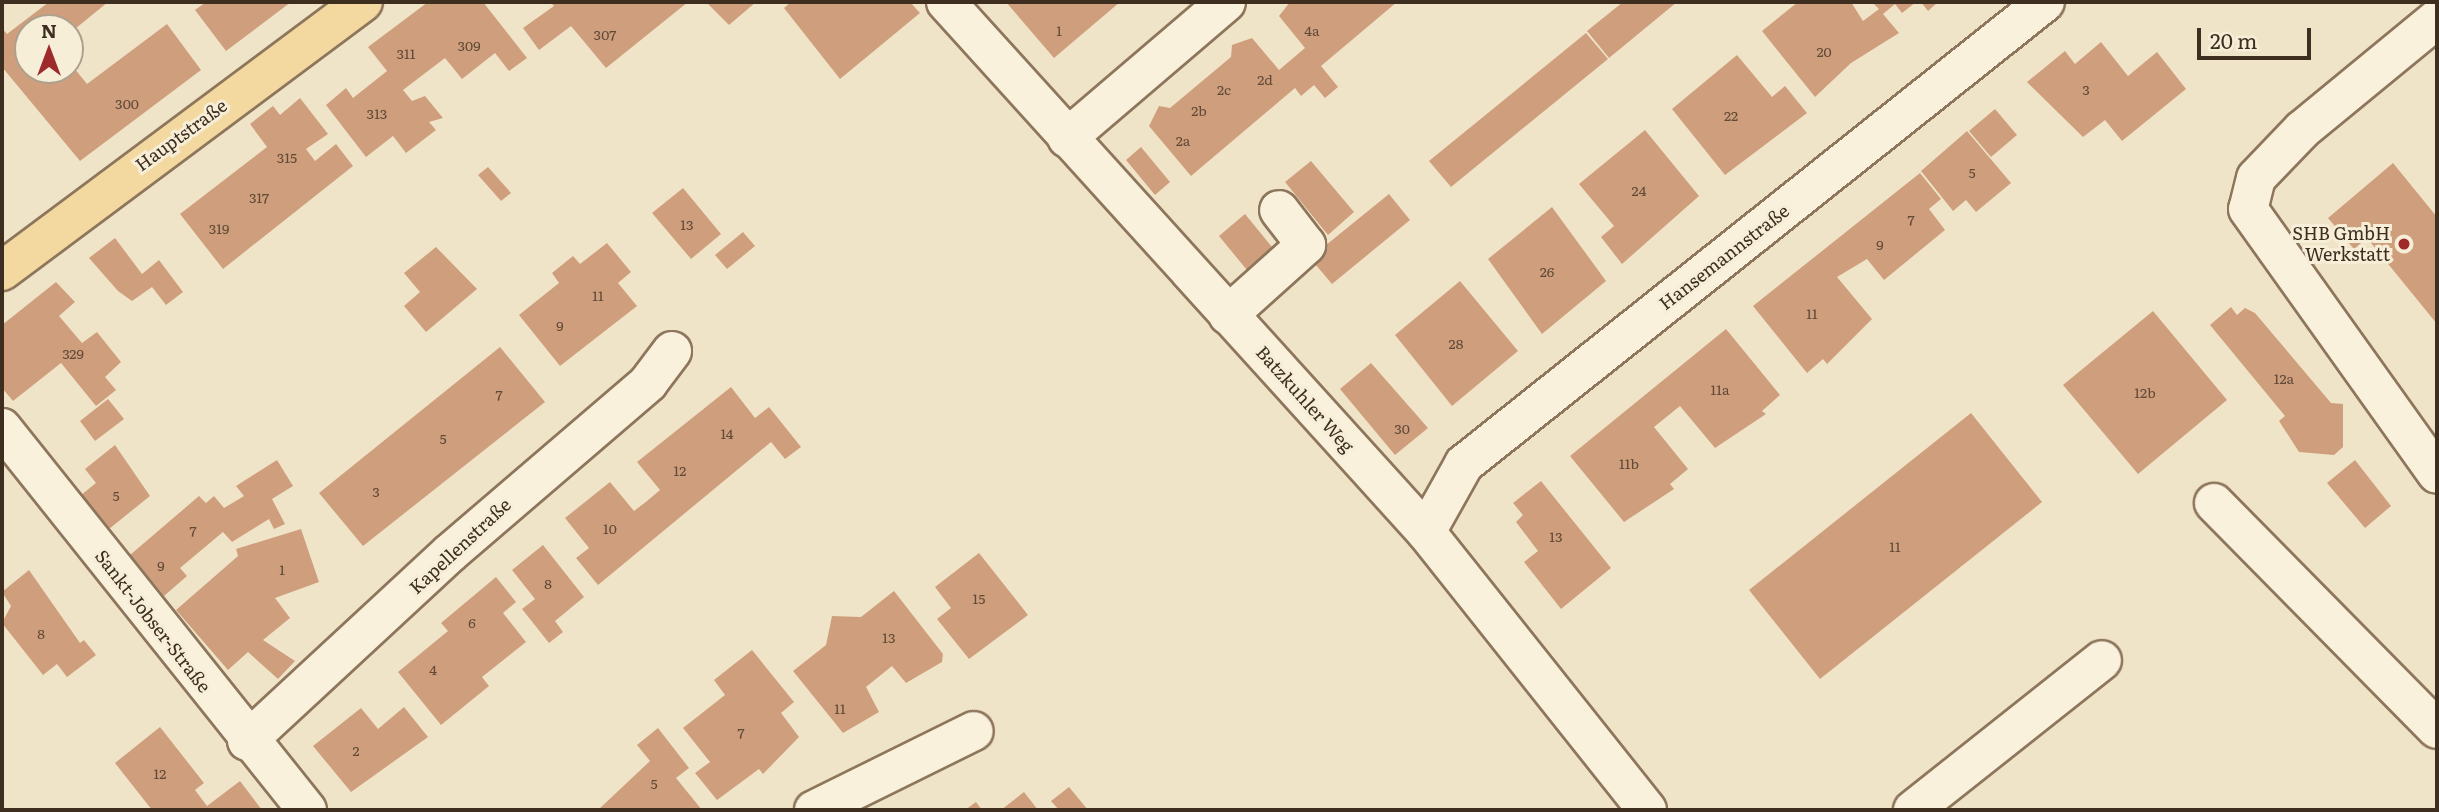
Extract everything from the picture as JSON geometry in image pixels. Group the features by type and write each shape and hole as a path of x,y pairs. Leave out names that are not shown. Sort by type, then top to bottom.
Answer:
{"main road":[{"name":"Hauptstraße","path":"2,271 363,2"}],"street":[{"name":"Batzkuhler Weg","path":"946,2 1426,532 1647,810"},
{"path":"1067,138 1226,2"},
{"name":"Hansemannstraße","path":"1426,532 1464,464 2045,2"},
{"path":"2437,19 2302,130 2256,178 2248,209 2437,474"},
{"path":"1228,315 1306,245 1279,210"},
{"name":"Kapellenstraße","path":"247,741 450,553 648,383 672,351"},
{"name":"Sankt-Jobser-Straße","path":"2,428 247,741 307,810"},
{"path":"2214,503 2437,729"},
{"path":"1913,810 2102,660"},
{"path":"814,810 974,731"}],"building":[{"path":"49,2 108,2 84,22 84,14 33,14"},
{"path":"206,2 291,2 226,51 195,10"},
{"path":"428,2 483,2 527,58 509,71 495,53 462,79 445,58 403,90 412,101 425,96 443,118 429,122 436,130 406,153 393,136 366,157 326,105 346,88 353,98 387,71 368,47"},
{"path":"550,2 688,2 606,68 571,26 539,50 523,28 554,6"},
{"path":"706,2 756,2 729,25"},
{"path":"791,2 910,2 920,13 840,79 784,8"},
{"path":"1006,2 1120,2 1054,58"},
{"path":"1290,2 1397,2 1321,66 1338,87 1325,98 1314,85 1301,96 1295,88 1191,176 1149,126 1159,106 1170,108 1231,57 1232,45 1252,38 1279,70 1305,48 1279,16"},
{"path":"1623,2 1677,2 1609,58 1587,31"},
{"path":"1798,2 1851,2 1863,21 1879,9 1872,2 1916,2 1902,13 1895,4 1883,14 1899,33 1851,63 1815,97 1762,31"},
{"path":"1921,2 1938,2 1928,11"},
{"path":"167,24 201,70 80,161 16,84 84,84 84,80 87,84"},
{"path":"2,28 7,34 14,29 14,81 2,67"},
{"path":"1586,33 1608,59 1451,187 1429,161"},
{"path":"2101,42 2128,76 2157,52 2186,89 2122,141 2105,120 2083,137 2027,82 2065,51 2075,64"},
{"path":"1737,55 1772,97 1785,86 1807,113 1725,175 1672,109"},
{"path":"300,98 328,134 306,149 315,161 336,144 353,166 223,269 180,214 267,147 250,124 273,106 280,115"},
{"path":"1995,109 2017,135 1991,157 1969,131"},
{"path":"1645,130 1699,196 1622,264 1601,237 1614,226 1579,184"},
{"path":"1967,131 2011,183 1976,212 1966,200 1953,211 1921,171"},
{"path":"1141,147 1170,182 1155,195 1126,160"},
{"path":"1311,161 1354,212 1328,235 1285,182"},
{"name":"SHB GmbH Werkstatt","path":"2393,163 2437,217 2437,324 2367,238 2354,249 2328,218"},
{"path":"488,167 511,193 501,201 478,175"},
{"path":"1920,173 1941,199 1929,209 1945,230 1884,280 1867,259 1837,277 1872,319 1827,364 1823,359 1807,373 1753,306"},
{"path":"683,188 721,234 691,259 652,213"},
{"path":"1389,194 1410,220 1332,284 1310,258"},
{"path":"1552,207 1606,281 1542,334 1488,259"},
{"path":"1245,214 1277,253 1251,275 1219,236"},
{"path":"743,232 755,246 727,269 715,255"},
{"path":"115,238 142,274 159,260 183,292 166,305 152,287 132,301 118,291 89,258"},
{"path":"607,243 631,272 618,283 637,306 560,366 519,315 559,283 552,273 573,256 580,264"},
{"path":"436,247 477,289 426,332 404,306 420,292 404,273"},
{"path":"1460,281 1518,351 1452,406 1395,335"},
{"path":"56,282 75,302 59,316 82,343 97,332 121,362 105,377 116,390 96,406 61,363 13,401 2,388 2,325"},
{"path":"2231,307 2237,315 2245,308 2255,313 2331,403 2343,404 2343,447 2334,455 2299,452 2279,421 2285,416 2210,325"},
{"path":"2153,311 2227,400 2138,474 2063,385"},
{"path":"1726,329 1780,395 1762,411 1766,414 1715,448 1680,406 1654,427 1688,469 1670,484 1674,489 1624,522 1570,456"},
{"path":"500,347 545,402 363,546 319,493"},
{"path":"1371,363 1428,428 1395,455 1340,389"},
{"path":"731,387 755,418 769,407 801,447 785,459 771,442 598,585 576,558 589,548 565,518 610,482 634,511 647,501 660,490 637,462"},
{"path":"108,399 124,419 95,441 80,421"},
{"path":"1971,413 2042,502 1820,679 1749,590"},
{"path":"115,445 150,496 109,529 81,495 96,483 85,469"},
{"path":"277,460 293,486 272,499 285,524 274,529 269,519 232,542 223,532 180,568 187,576 164,596 130,555 199,496 206,503 214,496 224,508 244,496 236,486"},
{"path":"2355,460 2391,506 2365,528 2327,483"},
{"path":"1541,481 1611,568 1561,609 1524,562 1538,551 1516,522 1523,515 1513,503"},
{"path":"301,529 319,582 275,598 290,618 263,640 295,661 278,679 248,652 228,670 176,610 238,556 236,549"},
{"path":"543,545 584,597 555,621 563,632 549,643 522,609 535,599 512,570"},
{"path":"979,553 1028,615 969,659 937,619 951,608 935,587"},
{"path":"29,570 80,643 84,640 96,655 67,677 57,664 43,675 2,623 11,606 2,592"},
{"path":"496,577 516,602 503,613 526,642 482,677 489,686 441,725 398,672 448,631 441,623"},
{"path":"894,591 943,654 942,662 906,683 892,666 866,687 879,712 843,733 793,671 826,645 832,616 861,617"},
{"path":"752,650 794,702 781,713 799,737 763,774 759,769 717,800 695,773 710,762 683,728 725,695 714,680"},
{"path":"404,707 428,737 351,792 313,746 361,708 378,729"},
{"path":"160,727 204,783 195,790 207,806 240,781 262,810 152,810 115,763"},
{"path":"658,728 689,768 676,778 702,810 598,810 650,761 637,745"},
{"path":"1069,787 1088,810 1059,810 1051,801"},
{"path":"1024,792 1038,810 1001,810"},
{"path":"976,802 982,810 965,810"}],"place":[{"name":"SHB GmbH Werkstatt","path":"2404,244"}]}
